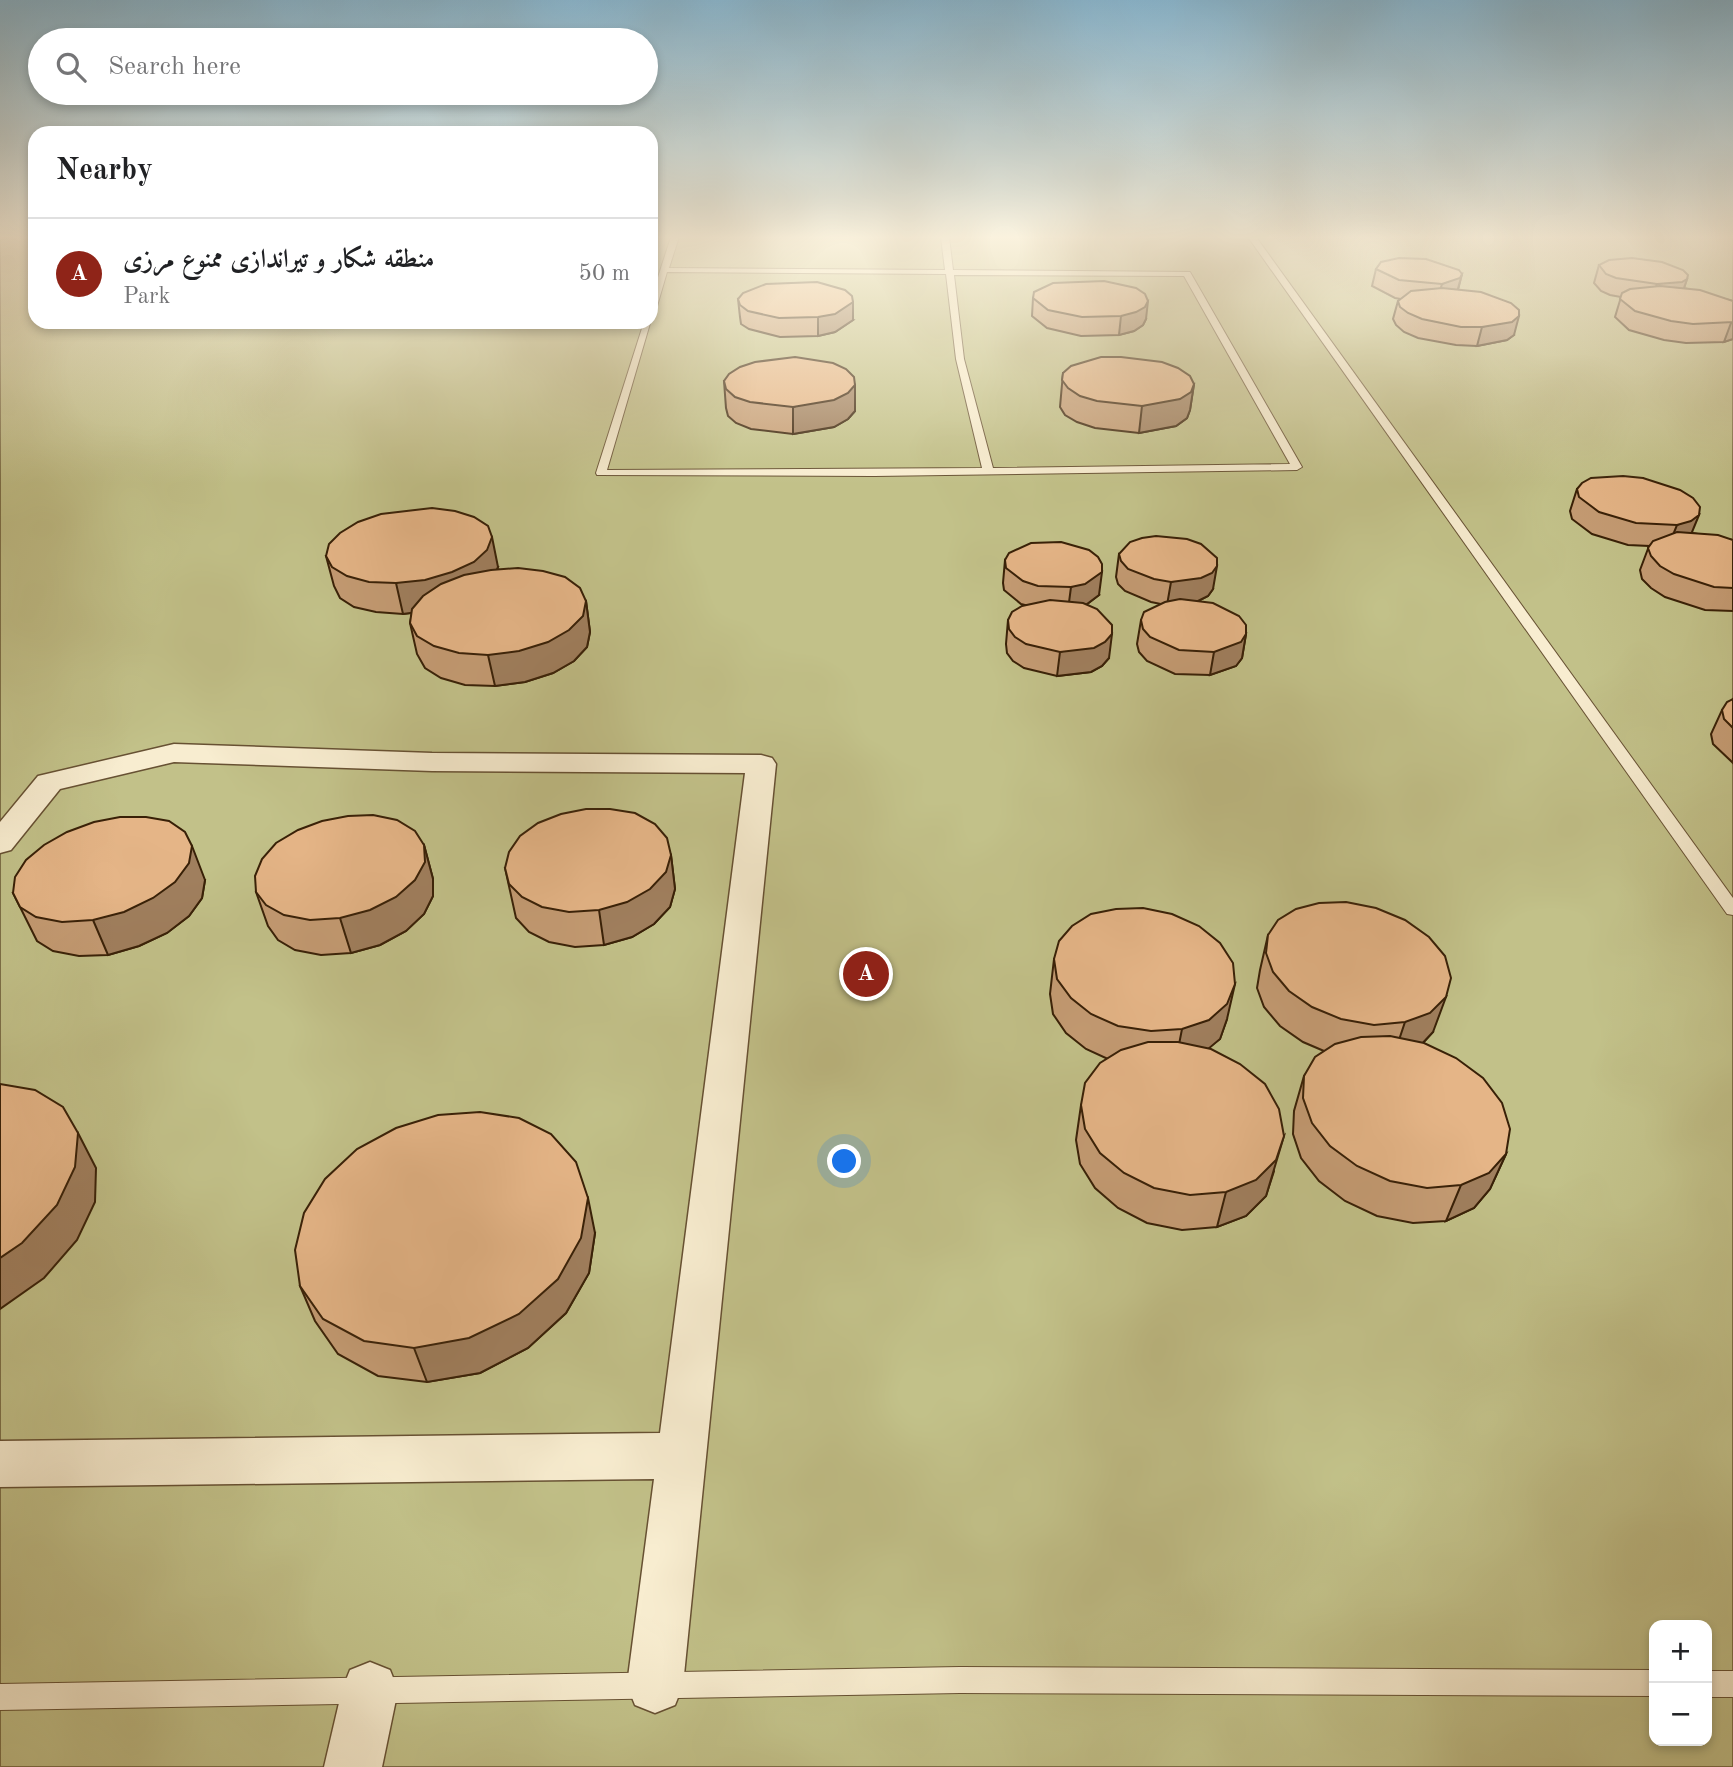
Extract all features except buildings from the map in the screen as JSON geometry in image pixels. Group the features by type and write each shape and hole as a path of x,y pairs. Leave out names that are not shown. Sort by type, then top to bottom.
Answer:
{"street":[{"path":"0,843 48,782 174,753 432,762 761,764 655,1685"},
{"path":"0,1464 682,1456"},
{"path":"353,1767 370,1690"}],"lane":[{"path":"956,319 960,359 988,470"},
{"path":"646,329 601,473 1297,467 1213,319"},
{"path":"1311,319 1733,910"},
{"path":"0,1697 960,1680 1649,1684"},
{"path":"1712,1684 1733,1684"}],"shaded area":[{"path":"0,319 28,319 28,329 658,329 658,319 1733,319 1733,1767 0,1767"}],"place":[{"name":"منطقه شکار و تیراندازی ممنوع مرزی","path":"866,974"}]}
